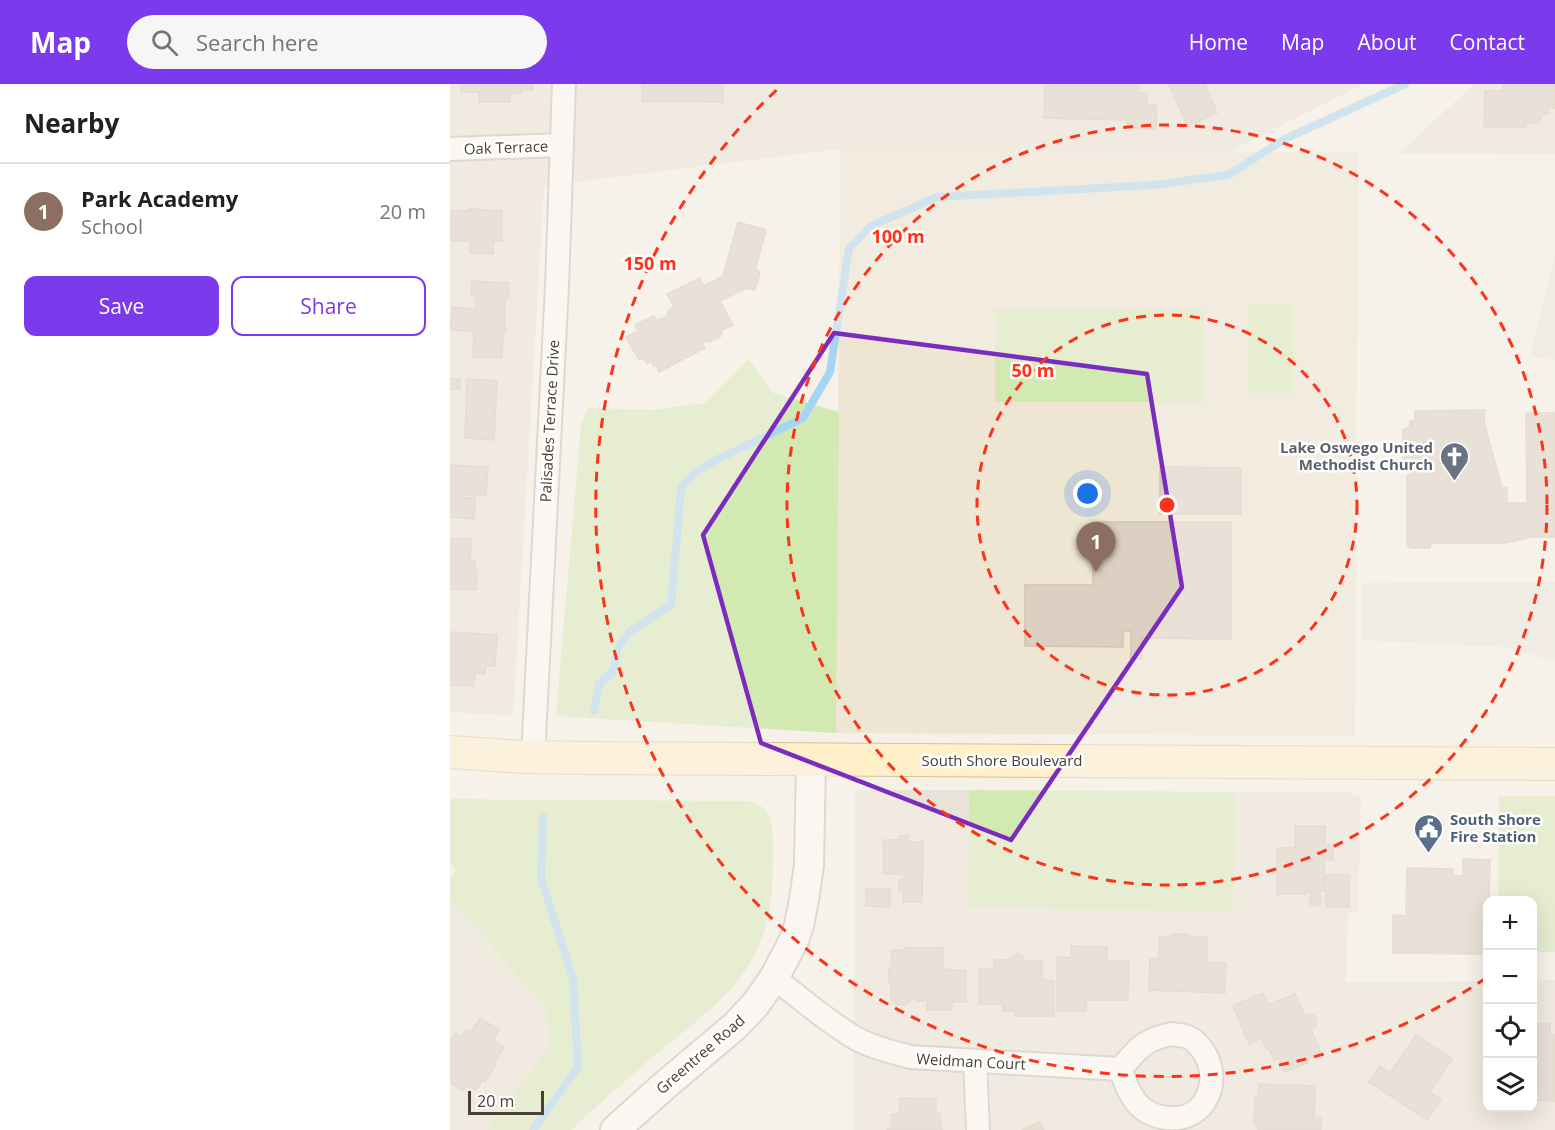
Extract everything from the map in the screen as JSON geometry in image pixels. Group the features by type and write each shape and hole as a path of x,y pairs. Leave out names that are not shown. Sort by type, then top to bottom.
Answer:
{"main road":[{"name":"South Shore Boulevard","path":"450,752 533,757 1555,764"}],"street":[{"name":"Palisades Terrace Drive","path":"533,757 564,84"},
{"name":"Oak Terrace","path":"450,149 562,145"},
{"name":"Greentree Road","path":"615,1130 735,1026 755,1005 774,978 794,940 804,900 809,864 811,760"},
{"name":"Weidman Court","path":"774,978 859,1040 910,1058 1120,1069"},
{"path":"975,1062 978,1130"}],"highlighted area":[{"path":"834,333 1147,374 1182,587 1011,840 761,743 703,535"}],"shaded area":[{"path":"450,84 1364,84 1229,152 840,149 544,186 513,716 450,712"},
{"path":"1474,84 1555,84 1555,154 1400,153"},
{"path":"840,149 1358,153 1355,736 836,733"},
{"path":"1555,254 1555,360 1530,356"},
{"path":"1555,582 1555,661 1504,647 1362,640 1362,583"},
{"path":"855,790 969,790 968,907 1232,912 1236,792 1351,792 1351,795 1361,796 1358,912 1348,913 1346,982 1483,981 1483,1112 1537,1112 1537,980 1555,980 1555,1130 854,1130"},
{"path":"450,900 545,1006 550,1046 487,1130 450,1130"}],"green space":[{"path":"1248,304 1293,304 1293,393 1248,393"},
{"path":"995,309 1203,310 1203,402 995,402"},
{"path":"749,359 773,393 839,412 836,733 556,716 581,425 588,408 651,410 705,403"},
{"path":"969,790 1236,792 1233,912 968,907"},
{"path":"1499,796 1555,796 1555,952 1537,952 1537,896 1498,896"},
{"path":"450,798 746,801 762,807 770,817 773,838 770,903 762,937 744,972 705,1014 571,1130 487,1130 550,1046 545,1006 450,900 450,878 456,869 450,863"}],"building":[{"path":"461,84 533,84 533,90 510,93 510,102 479,102 479,92 461,92"},
{"path":"642,84 723,84 723,102 642,101"},
{"path":"1045,84 1139,84 1139,93 1147,93 1147,104 1156,105 1156,129 1127,128 1127,120 1044,118"},
{"path":"1169,84 1205,84 1217,113 1187,126"},
{"path":"1503,84 1555,84 1555,108 1548,108 1548,114 1541,114 1541,120 1538,120 1538,123 1526,123 1526,127 1484,127 1485,91 1503,91"},
{"path":"469,209 502,211 502,241 493,241 493,254 470,253 470,241 450,241 450,210 469,211"},
{"path":"738,222 766,230 755,270 760,272 755,290 746,288 720,301 733,325 722,330 721,336 709,342 701,341 705,348 659,372 651,361 647,364 643,357 639,360 626,337 638,331 635,325 654,316 657,321 667,316 669,310 674,307 667,294 700,278 704,286 723,276"},
{"path":"472,281 509,283 508,298 505,298 502,358 473,357 474,331 450,330 452,307 476,309 476,296 471,296"},
{"path":"450,379 460,379 460,389 450,389"},
{"path":"467,379 497,381 494,440 465,438"},
{"name":"Lake Oswego United Methodist Church","path":"1485,410 1484,422 1502,488 1507,488 1507,503 1527,503 1526,413 1555,413 1555,537 1532,537 1506,543 1431,543 1430,548 1411,548 1407,542 1407,476 1410,476 1410,470 1403,468 1403,430 1410,427 1410,421 1415,421 1415,411"},
{"path":"450,465 488,467 486,495 464,495 464,498 475,498 474,519 450,517"},
{"path":"1160,467 1241,468 1241,514 1160,514"},
{"path":"1093,522 1231,522 1231,639 1142,638 1142,659 1131,659 1131,631 1123,631 1123,647 1025,646 1025,585 1093,585"},
{"path":"450,538 471,539 470,562 475,562 474,570 477,570 476,590 450,589"},
{"path":"450,632 497,635 495,666 486,666 485,674 475,673 474,686 450,685"},
{"path":"1295,826 1325,826 1325,845 1333,845 1333,860 1324,860 1324,891 1305,891 1306,894 1277,894 1277,848 1295,848"},
{"path":"900,836 908,836 908,842 923,842 922,902 903,902 903,891 899,891 899,880 904,880 904,874 884,874 884,840 900,840"},
{"path":"1463,859 1490,860 1489,896 1483,896 1483,954 1393,953 1393,915 1406,916 1407,868 1453,869 1453,876 1463,876"},
{"path":"1325,875 1349,875 1349,907 1326,907"},
{"path":"866,889 890,889 890,907 866,906"},
{"path":"1310,893 1320,893 1321,905 1310,906"},
{"path":"1172,934 1207,937 1207,963 1226,963 1225,993 1149,990 1150,959 1159,959 1159,937 1172,938"},
{"path":"1071,946 1107,947 1107,961 1129,961 1128,1000 1086,1000 1086,1011 1057,1011 1057,957 1071,958"},
{"path":"905,948 943,948 943,969 966,971 966,1002 952,1002 952,1010 927,1010 927,998 924,1001 917,1001 912,996 912,999 905,1005 897,1005 891,999 889,968 892,968 892,950 905,950"},
{"path":"1015,954 1020,954 1024,961 1042,961 1042,980 1054,981 1054,1016 1015,1016 1015,1011 1003,1011 1003,1004 979,1004 980,968 994,969 994,960 1010,960"},
{"path":"1263,993 1268,1005 1295,994 1305,1015 1314,1015 1317,1022 1311,1029 1321,1053 1306,1060 1308,1063 1285,1072 1278,1058 1274,1060 1269,1048 1266,1049 1262,1038 1249,1044 1233,1006"},
{"path":"480,1018 499,1030 493,1040 504,1047 485,1082 483,1080 476,1090 467,1085 463,1091 450,1082 450,1041 456,1033 462,1037 466,1030 471,1032"},
{"path":"1537,1023 1550,1024 1550,1035 1555,1035 1555,1101 1537,1100"},
{"path":"1416,1035 1452,1059 1430,1092 1441,1100 1427,1120 1369,1082 1380,1066 1390,1073"},
{"path":"1259,1084 1315,1086 1314,1118 1322,1118 1321,1130 1258,1130 1258,1124 1254,1124 1255,1098 1258,1098"},
{"path":"900,1098 936,1099 936,1114 940,1114 942,1130 887,1130 892,1128 892,1114 900,1114"},
{"path":"1040,1122 1044,1130 1022,1130"}],"waterway":[{"path":"594,711 599,684 613,671 618,648 630,631 671,605 681,488 694,473 716,460 803,418 830,372 849,248 871,226 937,197 1154,185 1228,175 1285,139 1405,84"},
{"path":"533,1130 578,1067 573,979 541,878 543,817"}],"place":[{"name":"Lake Oswego United Methodist Church","path":"1454,482"},
{"name":"Park Academy","path":"1096,572"},
{"name":"South Shore Fire Station","path":"1429,854"}]}
